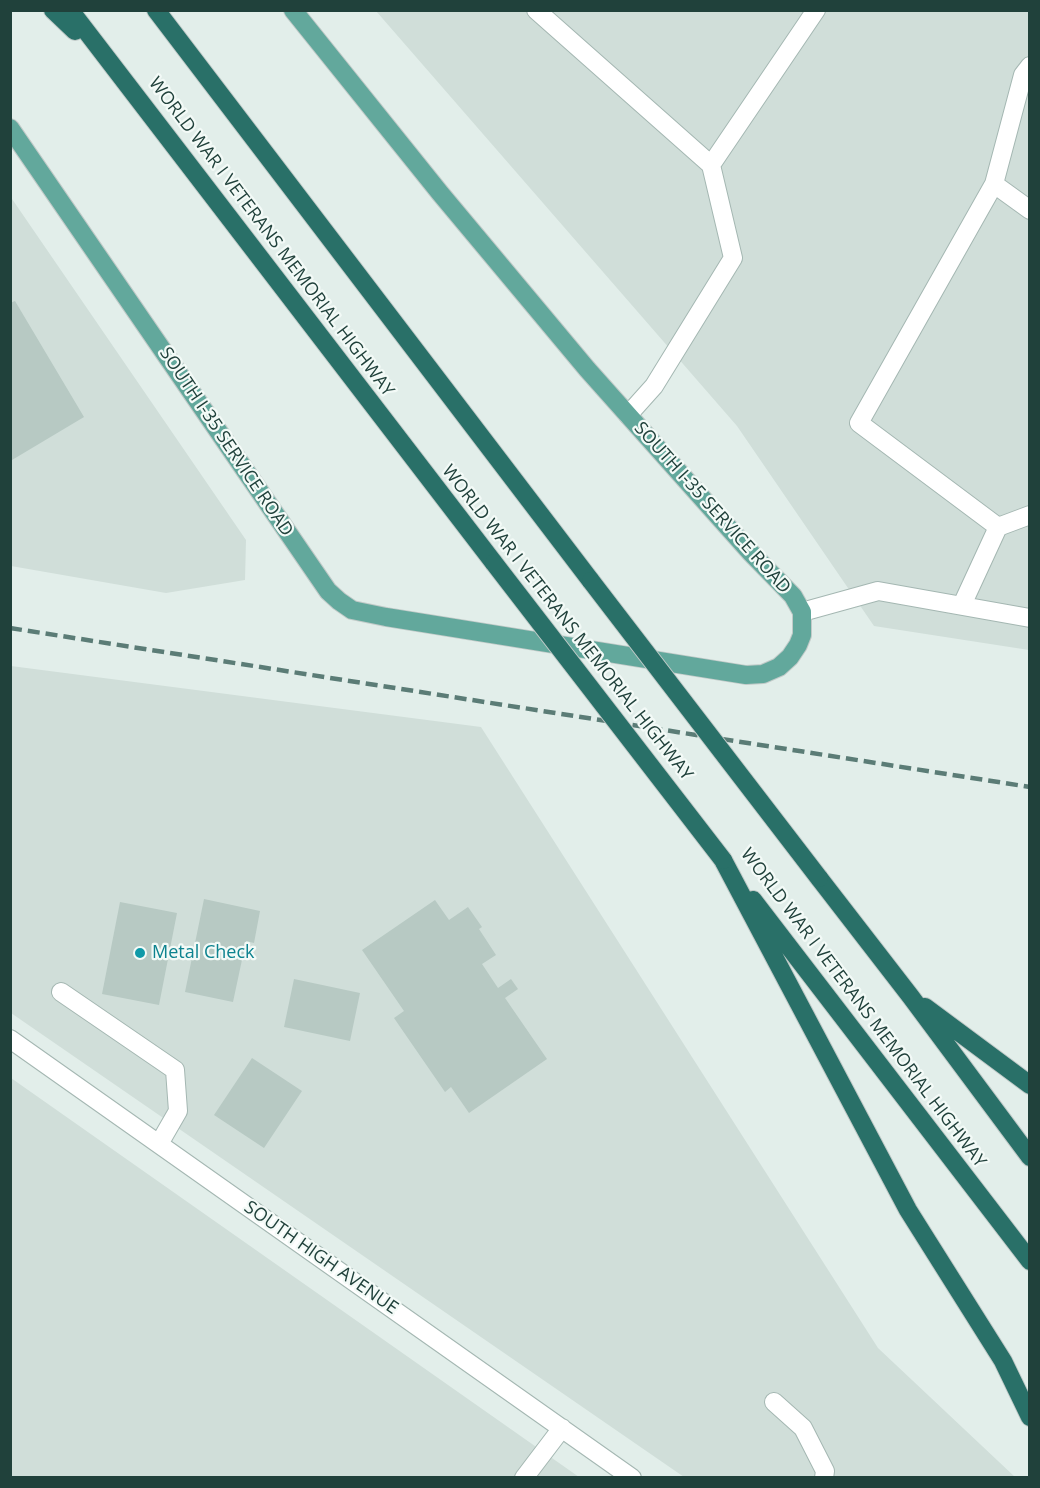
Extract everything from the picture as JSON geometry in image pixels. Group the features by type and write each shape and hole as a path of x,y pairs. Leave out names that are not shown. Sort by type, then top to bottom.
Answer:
{"highway":[{"path":"54,10 116,68"},
{"name":"WORLD WAR I VETERANS MEMORIAL HIGHWAY","path":"70,10 1029,1261"},
{"path":"156,10 911,997 1029,1157"},
{"path":"171,10 194,61"},
{"path":"723,860 908,1210 1003,1361 1029,1417"},
{"path":"911,997 1029,1085"}],"main road":[{"name":"SOUTH I-35 SERVICE ROAD","path":"10,128 328,591 352,610 746,675 763,674 779,667 790,657 802,635 802,612 793,596 587,369 440,193 293,10"}],"street":[{"path":"536,10 711,165 733,258 654,386 628,415"},
{"path":"711,165 816,10"},
{"path":"998,527 859,423 994,184 1023,75 1029,66"},
{"path":"994,184 1029,210"},
{"path":"962,605 998,527 1029,515"},
{"path":"802,612 878,591 1029,618"},
{"path":"61,992 174,1070 178,1111 159,1144"},
{"name":"SOUTH HIGH AVENUE","path":"10,1039 632,1478"},
{"path":"774,1402 803,1428 825,1471 824,1478"},
{"path":"524,1478 562,1428"}],"shaded area":[{"path":"376,11 1029,11 1029,650 874,626 737,426"},
{"path":"10,196 246,540 245,580 166,593 11,566"},
{"path":"11,666 481,727 878,1348 1015,1477 684,1477 11,1013"},
{"path":"11,1078 579,1477 11,1477"}],"building":[{"path":"15,301 84,417 12,460 10,303"},
{"path":"204,899 260,911 254,943 246,941 233,1002 185,992"},
{"path":"435,900 449,920 468,907 482,927 479,929 496,955 482,964 498,988 511,979 518,989 505,998 547,1059 469,1113 451,1087 445,1092 394,1018 404,1011 362,950"},
{"name":"Metal Check","path":"120,902 177,913 159,1005 102,994"},
{"path":"294,979 360,993 350,1041 284,1027"},
{"path":"252,1058 302,1091 264,1148 214,1115"}],"railway":[{"path":"10,628 1030,787"}],"place":[{"name":"Metal Check","path":"140,953"}]}
